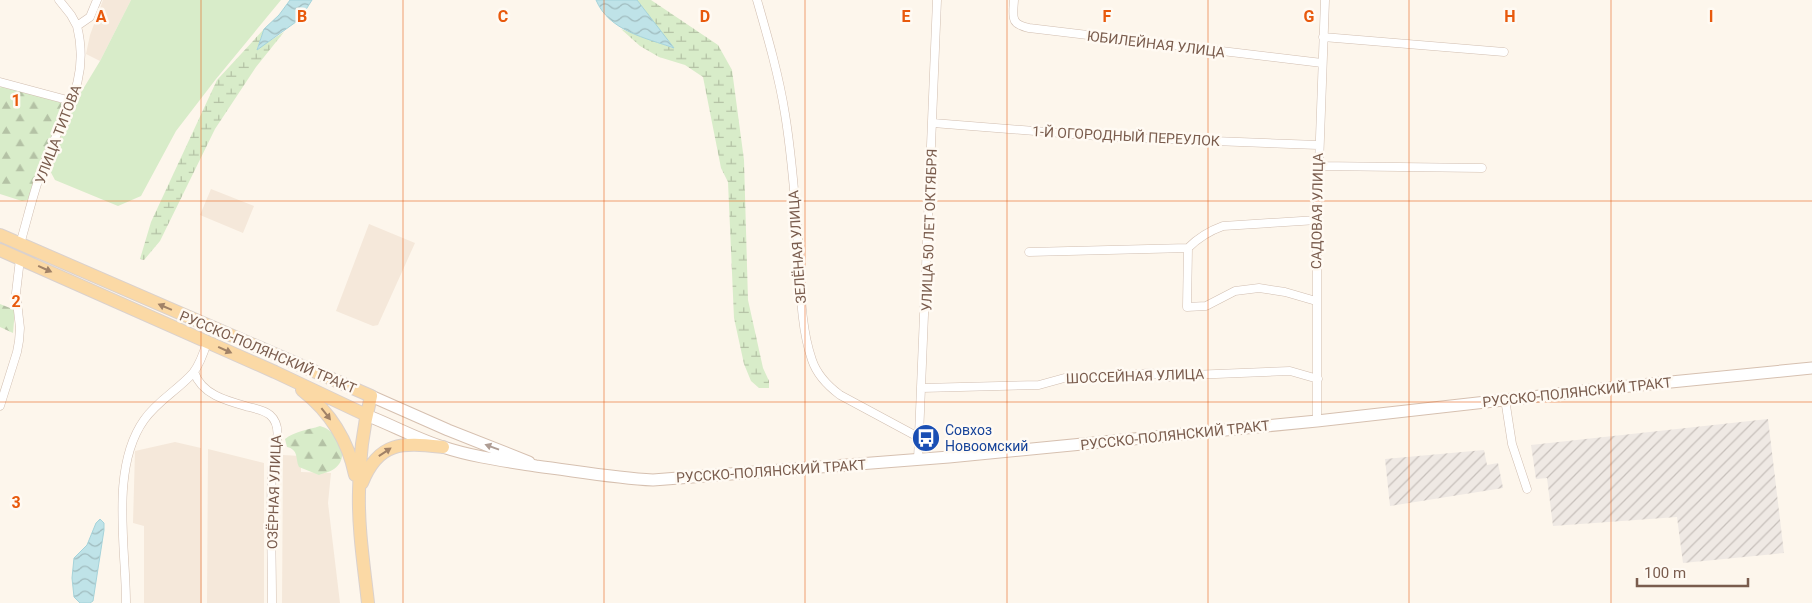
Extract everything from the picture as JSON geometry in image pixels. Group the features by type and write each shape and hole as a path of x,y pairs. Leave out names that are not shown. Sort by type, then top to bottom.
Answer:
{"main road":[{"name":"РУССКО-ПОЛЯНСКИЙ ТРАКТ","path":"0,235 448,430 537,466"},
{"name":"РУССКО-ПОЛЯНСКИЙ ТРАКТ","path":"0,250 275,372 366,415 443,447 510,463 605,476 653,480 918,460 1317,421 1505,399 1812,368"},
{"path":"275,372 315,401 335,425 343,438 353,462 359,492"},
{"path":"368,603 360,525 359,492 360,459 370,396"},
{"path":"359,492 368,468 376,458 388,449 398,445 413,444 443,447"}],"street":[{"path":"59,0 72,15 77,26 90,17 97,0"},
{"name":"ЗЕЛЁНАЯ УЛИЦА","path":"757,0 780,86 785,114 798,239 802,311 812,360 828,386 840,395 920,438"},
{"name":"УЛИЦА 50 ЛЕТ ОКТЯБРЯ","path":"918,460 937,0"},
{"name":"ЮБИЛЕЙНАЯ УЛИЦА","path":"1014,0 1013,14 1015,22 1020,26 1029,28 1322,63"},
{"name":"САДОВАЯ УЛИЦА","path":"1317,421 1318,145 1325,0"},
{"name":"УЛИЦА ТИТОВА","path":"20,244 44,164 78,84 81,67 81,45 77,26"},
{"path":"1323,37 1504,52"},
{"path":"0,82 71,101"},
{"name":"1-Й ОГОРОДНЫЙ ПЕРЕУЛОК","path":"933,122 1110,137 1318,145"},
{"path":"1318,166 1482,168"},
{"path":"1316,301 1285,292 1259,288 1235,291 1206,306 1186,308 1188,248 1195,240 1209,231 1223,226 1317,220"},
{"path":"1029,252 1188,248"},
{"path":"0,406 19,341 20,328 16,292 20,259"},
{"path":"126,603 123,522 124,474 130,446 145,418 157,404 194,372 207,342"},
{"name":"ШОССЕЙНАЯ УЛИЦА","path":"922,388 1039,384 1068,377 1151,374 1168,377 1191,374 1290,371 1318,379"},
{"name":"ОЗЁРНАЯ УЛИЦА","path":"194,372 200,386 206,390 232,403 261,410 270,415 276,422 278,433 272,468 272,603"},
{"path":"1505,399 1512,444 1527,489"}],"shaded area":[{"path":"103,0 131,0 100,61 86,54 90,35"},
{"path":"211,189 254,206 243,233 200,215"},
{"path":"369,224 415,243 378,325 373,326 336,311"},
{"path":"1768,419 1784,553 1683,563 1677,517 1553,526 1547,478 1536,479 1531,445"},
{"path":"175,442 201,448 202,603 144,603 144,526 133,523 135,451"},
{"path":"208,449 264,463 264,603 207,603"},
{"path":"1484,450 1487,465 1498,463 1503,488 1390,506 1385,459"},
{"path":"283,455 301,456 301,472 331,473 328,503 340,603 282,603"}],"green space":[{"path":"131,0 281,0 176,131 141,196 118,206 55,180 48,167 71,109 100,61"},
{"path":"637,0 651,0 718,45 732,70 744,160 748,300 763,368 769,381 769,388 759,388 751,381 744,364 734,318 728,182 721,168 703,77 685,65 659,57 640,46 621,29 673,48"},
{"path":"264,29 257,49 284,32 256,67 215,129 160,241 144,260 140,259 151,222 217,80"},
{"path":"1,86 53,98 62,104 64,111 31,199 22,201 0,194"},
{"path":"0,304 15,310 13,333 0,327"},
{"path":"320,426 337,438 342,451 342,458 339,464 332,470 319,475 299,467 295,452 287,447 285,439 297,432"}],"water":[{"path":"290,0 312,0 300,19 257,50 264,29 279,15"},
{"path":"596,0 637,0 674,48 640,37 619,26 602,11"},
{"path":"100,519 104,523 104,530 93,601 90,603 80,603 74,597 72,578 74,558 87,545 96,523"}],"place":[{"name":"Совхоз Новоомский","path":"926,438"}]}
